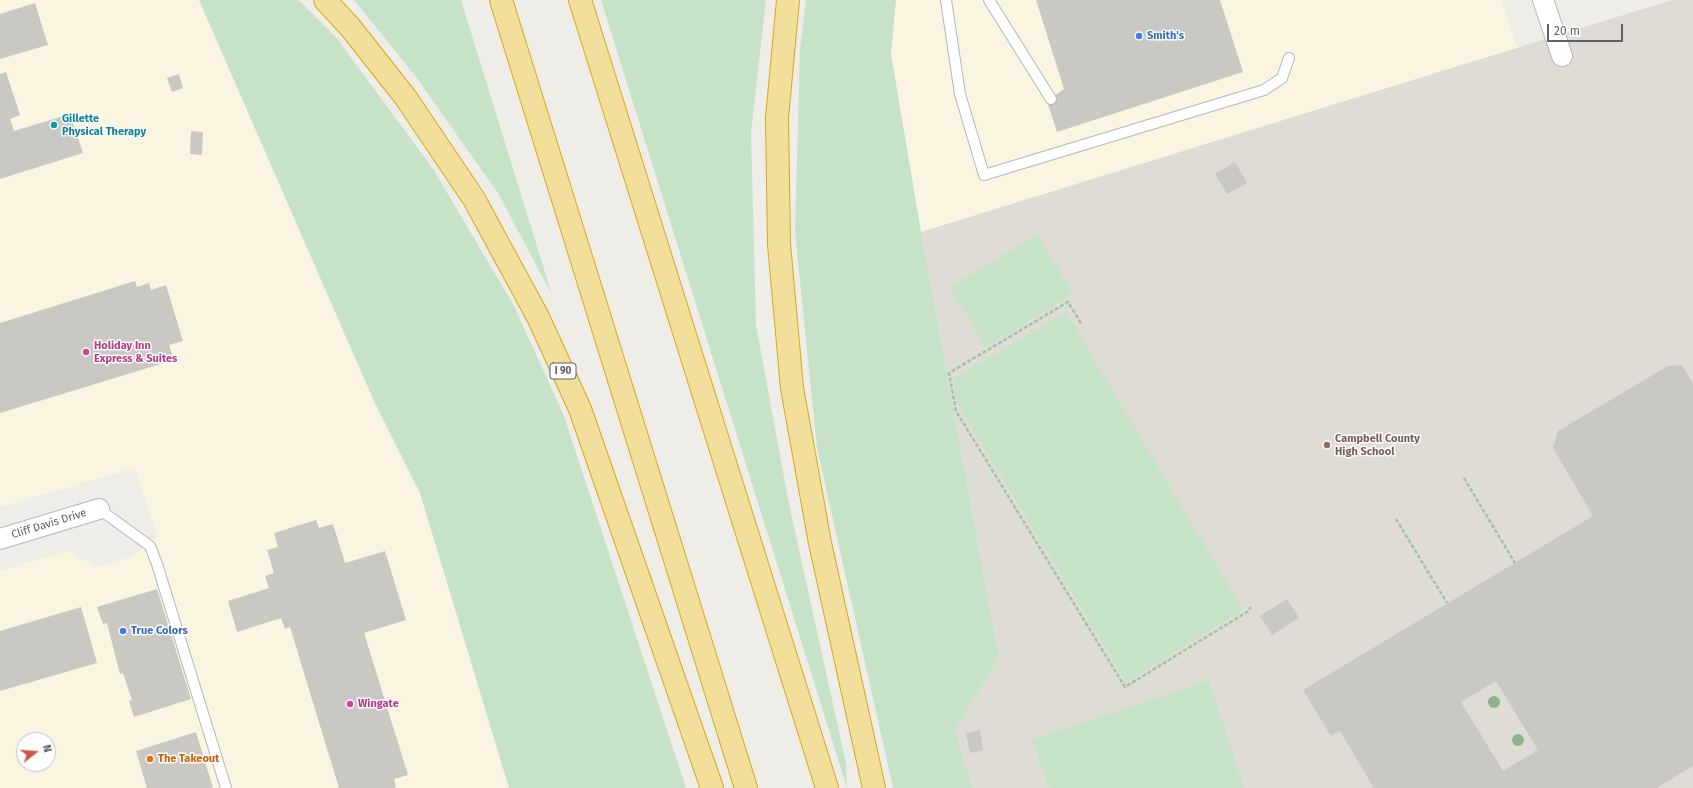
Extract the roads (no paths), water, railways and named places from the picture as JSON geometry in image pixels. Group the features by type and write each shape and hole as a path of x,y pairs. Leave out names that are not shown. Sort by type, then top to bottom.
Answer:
{"highway":[{"name":"I 90","path":"325,0 350,27 406,98 474,199 538,316 580,409 712,788"},
{"path":"501,0 746,788"},
{"path":"580,0 827,788"},
{"path":"788,0 777,118 779,244 792,388 820,543 874,788"}],"street":[{"path":"1543,0 1562,56"},
{"name":"Cliff Davis Drive","path":"0,539 98,509"}],"lane":[{"path":"946,0 960,94 984,175 1264,90 1282,78 1289,58"},
{"path":"989,0 1051,99"},
{"path":"98,509 150,546 158,564 226,788"}],"place":[{"name":"Smith's","path":"1139,36"},
{"name":"Gillette Physical Therapy","path":"54,125"},
{"name":"Holiday Inn Express & Suites","path":"86,352"},
{"name":"Campbell County High School","path":"1327,445"},
{"name":"True Colors","path":"123,631"},
{"name":"Wingate","path":"350,704"},
{"name":"The Takeout","path":"150,759"}]}
